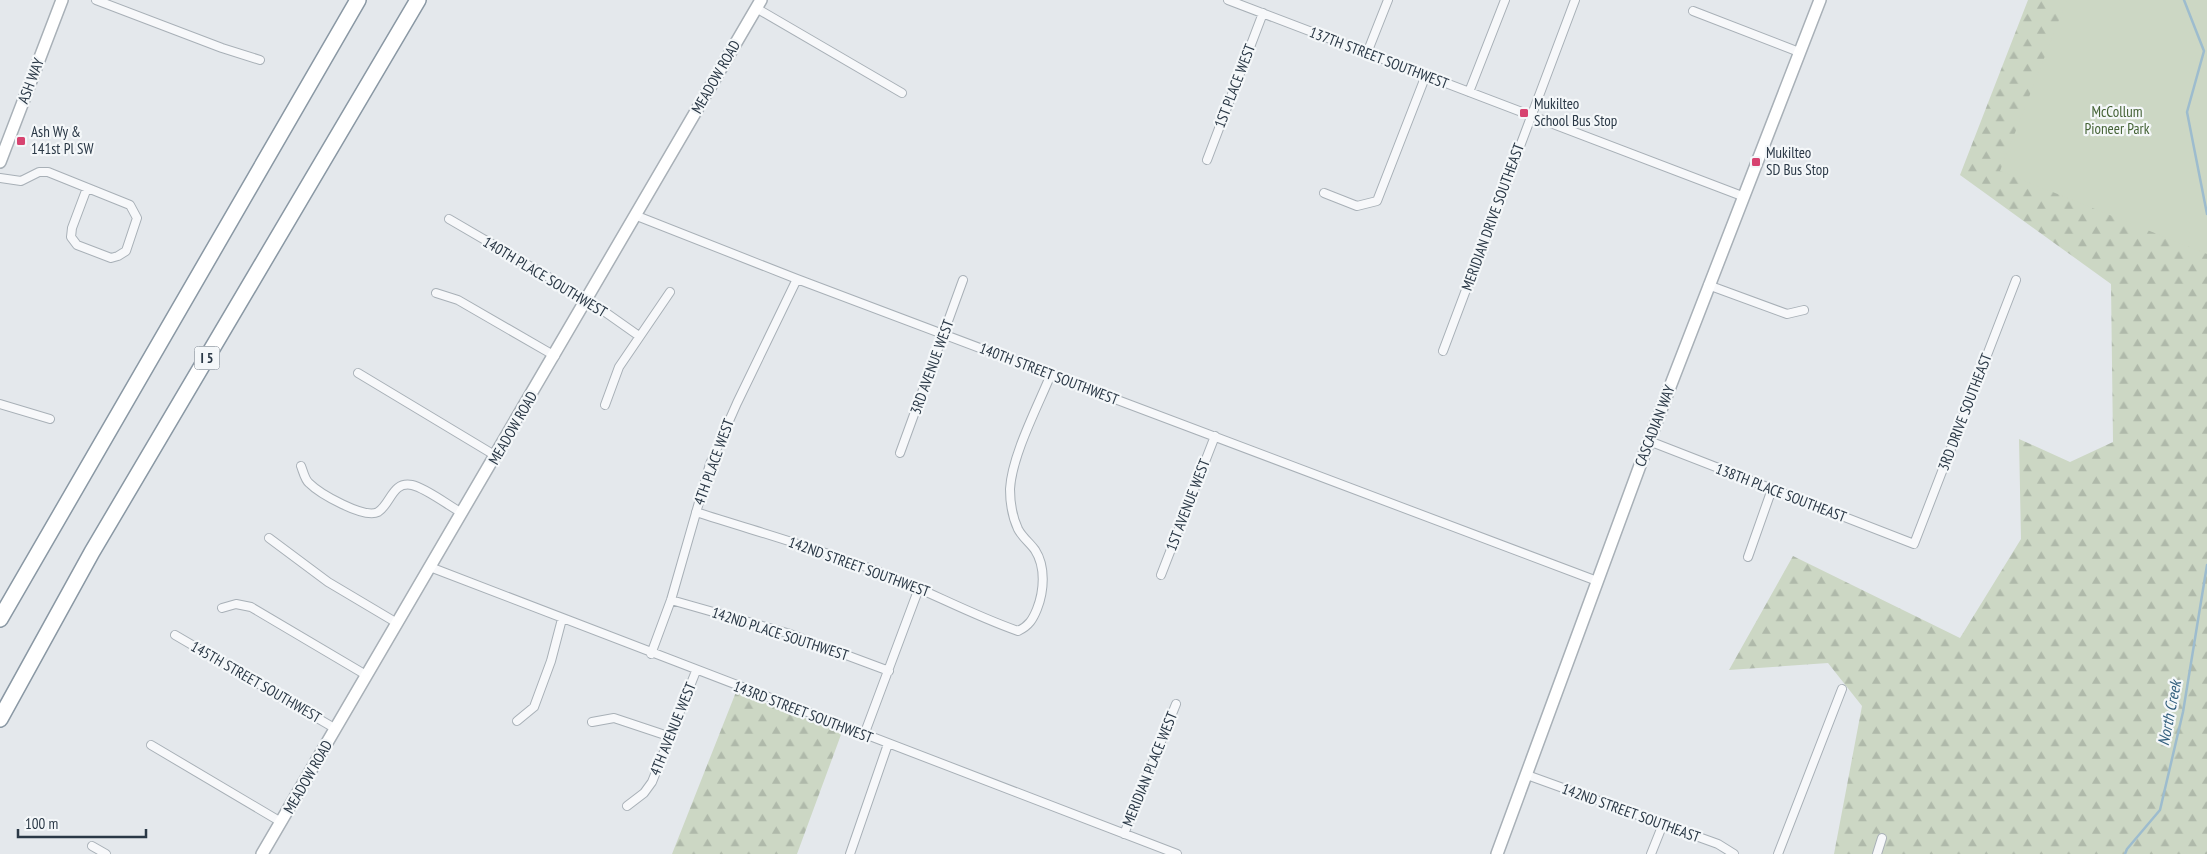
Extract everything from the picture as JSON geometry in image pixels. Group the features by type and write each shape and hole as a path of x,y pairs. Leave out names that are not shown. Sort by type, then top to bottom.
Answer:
{"highway":[{"path":"0,619 358,0"},
{"name":"I 5","path":"0,719 92,552 418,0"}],"street":[{"name":"ASH WAY","path":"0,162 62,0"},
{"path":"96,0 222,48 260,60"},
{"name":"137TH STREET SOUTHWEST","path":"1228,0 1742,196"},
{"path":"1368,53 1388,0"},
{"path":"1469,92 1505,0"},
{"name":"MERIDIAN DRIVE SOUTHEAST","path":"1443,351 1575,0"},
{"name":"CASCADIAN WAY","path":"1497,854 1648,441 1820,0"},
{"path":"759,4 902,93"},
{"name":"MEADOW ROAD","path":"262,854 588,300 759,4"},
{"path":"1692,11 1799,52"},
{"name":"1ST PLACE WEST","path":"1207,160 1263,13"},
{"path":"1324,193 1357,206 1377,201 1426,76"},
{"path":"0,178 21,181 39,172 48,172 130,205 135,211 137,218 126,251 118,256 110,258 77,245 72,237 72,228 87,188"},
{"name":"140TH STREET SOUTHWEST","path":"637,216 944,335 1597,581"},
{"name":"140TH PLACE SOUTHWEST","path":"449,219 588,300 640,336"},
{"name":"4TH PLACE WEST","path":"651,654 671,600 710,464 737,402 797,279"},
{"name":"3RD AVENUE WEST","path":"900,454 963,280"},
{"name":"3RD DRIVE SOUTHEAST","path":"1914,544 2016,280"},
{"path":"1708,285 1787,314 1804,310"},
{"path":"436,292 458,300 555,356"},
{"path":"605,405 619,367 670,292"},
{"path":"358,373 496,456"},
{"name":"142ND STREET SOUTHWEST","path":"696,512 872,569 919,588 989,621 1018,631 1026,628 1033,618 1042,596 1043,576 1036,551 1019,530 1010,505 1010,486 1013,468 1050,374"},
{"path":"0,404 50,419"},
{"name":"1ST AVENUE WEST","path":"1161,575 1215,436"},
{"name":"138TH PLACE SOUTHEAST","path":"1648,441 1914,544"},
{"path":"301,466 308,483 357,512 368,514 378,511 395,489 401,486 412,485 462,513"},
{"path":"1748,556 1772,489"},
{"path":"269,538 328,582 397,623"},
{"name":"143RD STREET SOUTHWEST","path":"430,567 651,654 1177,854"},
{"path":"864,735 919,588"},
{"name":"142ND PLACE SOUTHWEST","path":"671,600 787,633 888,671"},
{"path":"222,608 236,604 251,607 366,675"},
{"path":"516,721 534,706 551,661 562,619"},
{"name":"145TH STREET SOUTHWEST","path":"175,635 336,729"},
{"name":"4TH AVENUE WEST","path":"626,806 644,793 652,782 696,671"},
{"path":"1778,854 1842,690"},
{"name":"MERIDIAN PLACE WEST","path":"1124,834 1176,704"},
{"path":"592,722 614,718 670,737"},
{"path":"850,854 888,744"},
{"path":"151,745 281,822"},
{"name":"142ND STREET SOUTHEAST","path":"1527,775 1718,844 1734,854"},
{"path":"1652,854 1663,824"},
{"path":"1877,854 1882,838"},
{"path":"92,846 106,854"}],"green space":[{"path":"2028,0 2207,0 2207,854 1834,854 1862,706 1828,663 1729,670 1793,556 1960,638 2021,539 2019,439 2070,462 2113,442 2111,284 1960,175"},
{"name":"McCollum Pioneer Park","path":"2067,0 2207,0 2207,254 2000,171"},
{"path":"736,692 842,732 797,854 672,854"}],"waterway":[{"name":"North Creek","path":"2184,0 2204,51 2187,112 2207,214"},
{"name":"North Creek","path":"2125,854 2127,849 2160,810 2183,712 2207,565"}],"place":[{"name":"Mukilteo School Bus Stop","path":"1524,113"},
{"name":"Ash Wy & 141st Pl SW","path":"21,141"},
{"name":"Mukilteo SD Bus Stop","path":"1756,162"}]}
